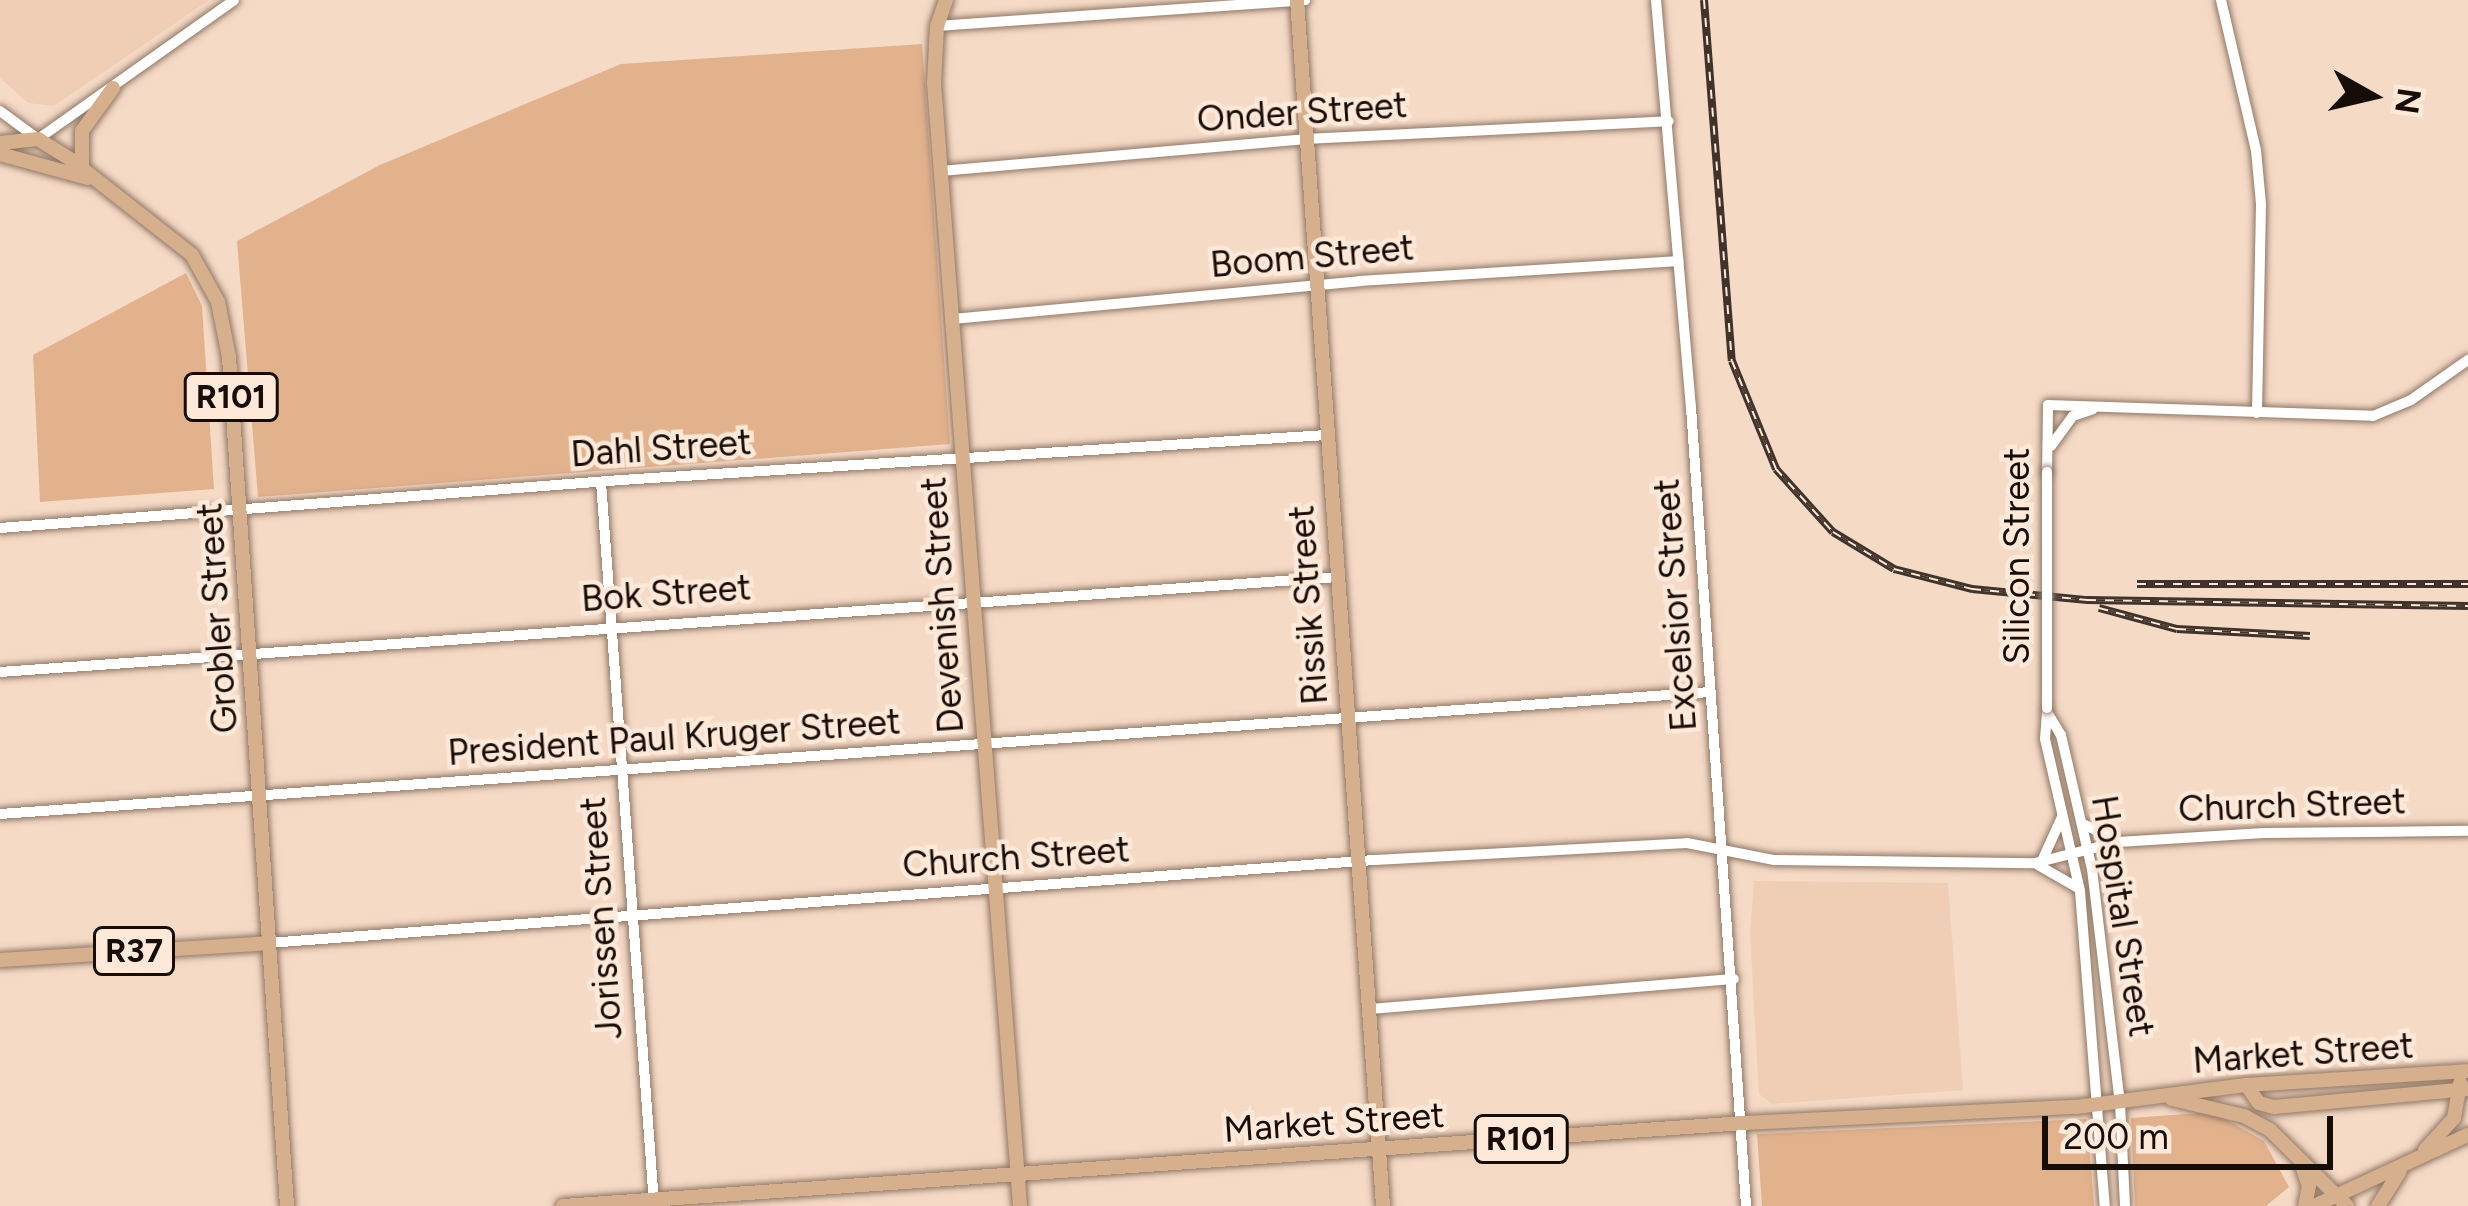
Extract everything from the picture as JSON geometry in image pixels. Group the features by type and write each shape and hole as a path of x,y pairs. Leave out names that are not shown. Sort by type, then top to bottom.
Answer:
{"main road":[{"name":"Devenish Street","path":"946,0 937,26 934,83 1020,1206"},
{"name":"Rissik Street","path":"1300,0 1305,139 1383,1206"},
{"path":"83,169 82,131 113,88"},
{"path":"0,143 38,139"},
{"name":"R101","path":"38,139 97,180"},
{"name":"Grobler Street","path":"0,154 97,180 191,255 218,302 229,357 287,1206"},
{"name":"Church Street","path":"0,960 268,943"},
{"path":"2378,1206 2386,1185 2447,1129 2464,1089 2464,1071"},
{"name":"Market Street","path":"563,1206 1745,1123 2097,1105 2246,1085 2464,1071"},
{"path":"2246,1085 2259,1103 2274,1107 2464,1089"},
{"name":"R101","path":"2155,1095 2244,1116 2296,1153 2343,1201"},
{"path":"2296,1153 2309,1186 2309,1206 2343,1201 2468,1135"}],"street":[{"path":"0,111 38,139 234,0"},
{"path":"937,26 1300,0"},
{"name":"Excelsior Street","path":"1656,0 1745,1123 1747,1206"},
{"path":"2221,0 2260,186 2257,413"},
{"name":"Onder Street","path":"940,171 1305,139 1669,121"},
{"name":"Boom Street","path":"952,319 1316,285 1678,261"},
{"path":"2048,453 2073,416 2108,404 2373,416 2411,400 2468,360"},
{"name":"Silicon Street","path":"2047,710 2048,405 2108,404"},
{"name":"Dahl Street","path":"0,528 601,482 1327,435"},
{"name":"Jorissen Street","path":"601,482 654,1202"},
{"name":"Bok Street","path":"0,672 1337,578"},
{"name":"President Paul Kruger Street","path":"0,814 1711,692"},
{"name":"Hospital Street","path":"2047,710 2045,739 2080,891 2105,1206"},
{"name":"Hospital Street","path":"2047,710 2061,735 2089,854 2120,1103 2125,1206"},
{"path":"2063,813 2038,863 2080,891"},
{"path":"2083,824 2119,842"},
{"name":"Church Street","path":"268,943 1357,862 1723,845 1774,860 2038,863 2089,854 2119,842 2264,833 2468,831"},
{"path":"1369,1009 1734,979"}],"shaded area":[{"path":"0,0 209,0 54,106 28,103 0,78"},
{"path":"922,44 950,444 258,497 237,241 380,165 621,64"},
{"path":"186,273 202,306 214,489 40,502 33,355"},
{"path":"1754,881 1948,883 1963,1090 1772,1104 1759,1094 1750,933"},
{"path":"2213,1112 2264,1141 2289,1187 2266,1206 2135,1206 2131,1118"},
{"path":"2087,1119 2094,1206 1762,1206 1757,1134"}],"railway":[{"path":"1704,0 1732,361 1776,469 1833,532 1894,569 1972,589 2087,600 2468,606"},
{"path":"2137,584 2468,584"},
{"path":"2099,608 2177,629 2310,636"}]}
